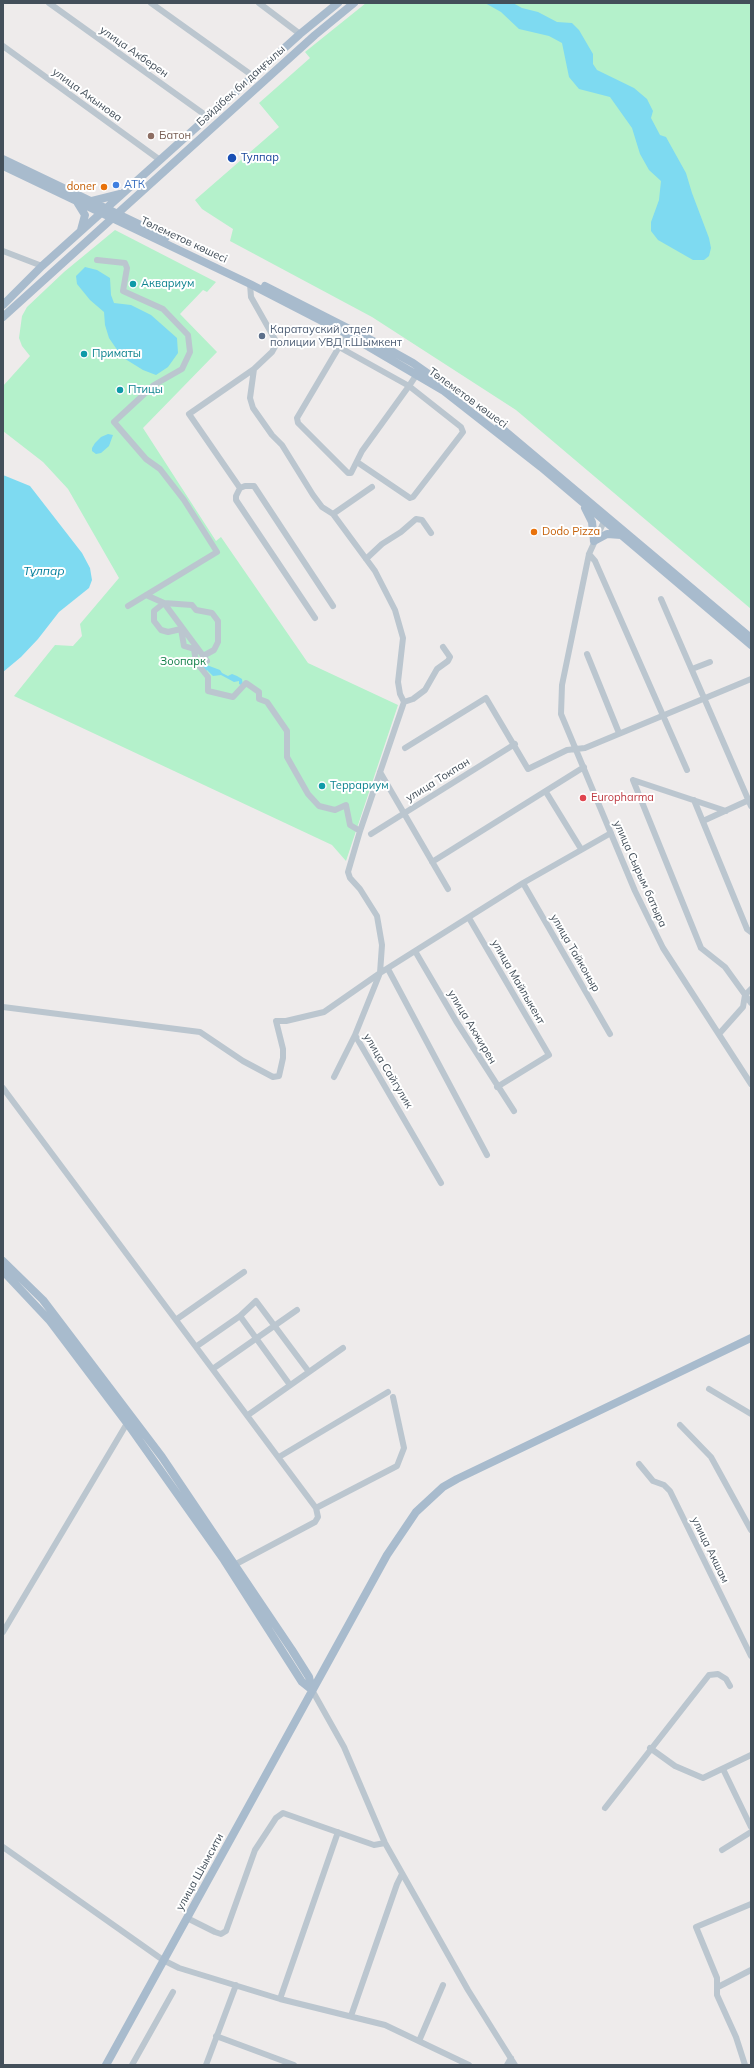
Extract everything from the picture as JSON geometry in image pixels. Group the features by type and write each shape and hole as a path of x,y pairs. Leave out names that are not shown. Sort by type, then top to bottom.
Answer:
{"main road":[{"name":"Бәйдібек би даңғылы","path":"3,305 42,266 252,76 338,3"},
{"name":"Бәйдібек би даңғылы","path":"3,317 315,34 354,3"},
{"path":"187,136 195,143"},
{"name":"Төлеметов көшесі","path":"3,159 92,201 115,216 346,334 444,391 483,419 584,505 605,518 621,535 751,645"},
{"name":"Төлеметов көшесі","path":"3,166 77,202 104,210"},
{"path":"92,201 124,192"},
{"path":"77,202 84,215 81,231"},
{"name":"Төлеметов көшесі","path":"115,216 338,322 413,363 486,415 605,518 751,638"},
{"path":"584,505 592,522 594,541 607,534 621,535"},
{"path":"3,1261 43,1300 130,1420 224,1560 302,1682 312,1690"},
{"path":"3,1271 50,1321 162,1457 236,1564 292,1650 309,1677 312,1690"},
{"name":"улица Шымсити","path":"106,2065 312,1690 387,1555 406,1524 428,1500 443,1488 751,1338"}],"street":[{"name":"улица Акберен","path":"49,3 208,117"},
{"path":"151,3 252,76"},
{"path":"259,3 300,34"},
{"name":"улица Акынова","path":"3,46 160,160"},
{"path":"3,251 42,266"},
{"path":"97,260 125,263 127,268 123,292 163,309 188,335 190,352 182,369 154,385 114,422 146,459 160,469 184,500 217,552 128,606"},
{"path":"240,488 188,414 254,369 272,352 277,343 251,297 250,284"},
{"path":"346,334 297,418 298,423 348,473 351,473 417,374"},
{"path":"339,347 409,386 461,427 463,432 413,497 410,498 357,462"},
{"path":"254,369 250,398 253,408 272,435 282,444 322,506 333,514 375,571 395,610 403,638 398,682 400,694 404,702 413,699 425,690 437,669 448,661 450,658 443,647"},
{"path":"315,618 236,500 236,496 240,488 245,486 254,486 333,606"},
{"path":"333,514 372,488"},
{"name":"улица Сырым батыра","path":"605,518 589,554 560,694 561,714 635,891 664,948 751,1084"},
{"path":"366,559 382,544 401,532 416,519 422,520 431,533"},
{"path":"589,554 595,561 687,770"},
{"path":"146,595 164,603 192,605 196,610 212,613 218,621 218,642 214,650 203,656"},
{"path":"661,599 750,803 703,821"},
{"path":"164,603 207,661 196,662"},
{"path":"164,603 154,611 154,621 161,630 168,632 180,629 184,646 194,649 196,662 208,677 208,691 233,697 246,683 259,692 259,699 267,702 287,731 287,758 308,794 319,806 335,810 346,805 350,825 360,831"},
{"path":"587,654 619,733"},
{"path":"692,669 710,662"},
{"path":"405,748 486,698 515,744 528,769 567,750 585,748 751,679"},
{"name":"улица Сайгулик","path":"404,702 360,831 348,872 350,878 360,889 377,916 382,945 380,973 355,1035 441,1183"},
{"name":"улица Токпан","path":"372,834 515,744"},
{"path":"432,862 584,767"},
{"path":"380,772 448,889"},
{"path":"719,1034 743,1007 751,1004 724,967 701,948 633,780 726,811"},
{"path":"546,792 581,849"},
{"path":"694,800 747,929 751,932"},
{"path":"3,1007 200,1032 243,1061 273,1077 279,1076 283,1058 283,1049 276,1021 286,1021 324,1012 380,973 523,883 611,833"},
{"name":"улица Тайконыр","path":"523,883 610,1034"},
{"name":"улица Майлыкент","path":"469,918 549,1055 497,1087"},
{"name":"улица Акжирен","path":"415,951 497,1087 514,1111"},
{"path":"388,969 487,1155"},
{"path":"743,1007 745,995 751,988"},
{"path":"334,1077 355,1035"},
{"path":"3,1088 214,1368 316,1508 318,1517 315,1522 236,1564"},
{"path":"177,1319 244,1272"},
{"path":"197,1346 240,1316 256,1302 308,1372"},
{"path":"214,1368 297,1310"},
{"path":"240,1316 290,1385"},
{"path":"248,1415 343,1348"},
{"path":"709,1389 751,1414"},
{"path":"279,1457 388,1392"},
{"path":"316,1508 397,1466 404,1448 393,1397"},
{"path":"3,1632 130,1420"},
{"path":"680,1425 711,1457 751,1530"},
{"name":"улица Акшам","path":"638,1464 653,1481 664,1485 670,1491 751,1656"},
{"path":"605,1808 650,1748 709,1675 718,1674 726,1679 730,1686"},
{"path":"312,1690 344,1747 385,1843 468,1990 515,2065"},
{"path":"650,1748 675,1766 703,1778 751,1755"},
{"path":"723,1769 751,1826"},
{"path":"187,1918 221,1934 226,1931 255,1850 276,1818 283,1813 374,1845 385,1843"},
{"path":"280,1999 338,1832"},
{"path":"722,1850 751,1832"},
{"path":"3,1847 163,1960 179,1968 280,1999 385,2025 469,2065"},
{"path":"351,2016 397,1884 402,1874"},
{"path":"745,2065 736,2037 717,1996 717,1978 696,1927 751,1904"},
{"path":"718,1987 751,1970"},
{"path":"206,2065 236,1985"},
{"path":"419,2041 443,1985"},
{"path":"132,2065 173,1992"},
{"path":"216,2036 294,2065"},
{"path":"507,2065 510,2058"}],"green space":[{"path":"366,3 751,3 751,609 516,410 372,317 230,241 233,229 202,209 195,200 279,127 259,103 310,58 305,52"},
{"name":"Зоопарк","path":"115,230 216,282 207,292 203,290 180,314 217,352 143,428 216,541 221,537 308,663 398,705 346,861 332,845 14,696 55,645 73,646 82,636 80,624 119,578 68,489 43,462 3,431 3,386 30,356 22,346 19,338 22,316 27,307 64,272"}],"water":[{"path":"485,3 513,3 522,8 538,12 557,22 572,23 579,30 593,54 593,64 597,70 634,88 647,99 653,111 651,118 660,135 666,137 686,173 709,238 711,248 709,256 704,260 693,260 658,240 651,231 651,222 659,200 661,181 649,170 640,154 632,128 610,97 579,89 569,77 562,43 549,36 519,29 501,12"},
{"path":"85,267 97,270 110,278 111,295 114,303 131,305 151,315 177,338 178,353 168,367 156,375 143,370 122,357 109,338 105,325 104,312 90,300 77,284 76,276"},
{"path":"108,434 113,435 109,446 101,453 96,454 92,451 95,443 101,437"},
{"name":"Тұлпар","path":"3,475 30,486 82,553 90,568 92,580 89,588 59,612 38,639 21,657 3,672"},
{"path":"204,664 220,670 228,676 232,674 237,676 242,679 243,686 239,684 239,681 234,682 221,675 213,676 207,670 205,672 202,669"}],"place":[{"name":"Батон","path":"151,136"},
{"name":"Тулпар","path":"232,158"},
{"name":"АТК","path":"116,185"},
{"name":"doner","path":"104,187"},
{"name":"Аквариум","path":"133,284"},
{"name":"Каратауский отдел полиции УВД г.Шымкент","path":"262,336"},
{"name":"Приматы","path":"84,354"},
{"name":"Птицы","path":"120,390"},
{"name":"Dodo Pizza","path":"534,532"},
{"name":"Террариум","path":"322,786"},
{"name":"Europharma","path":"583,798"}]}
